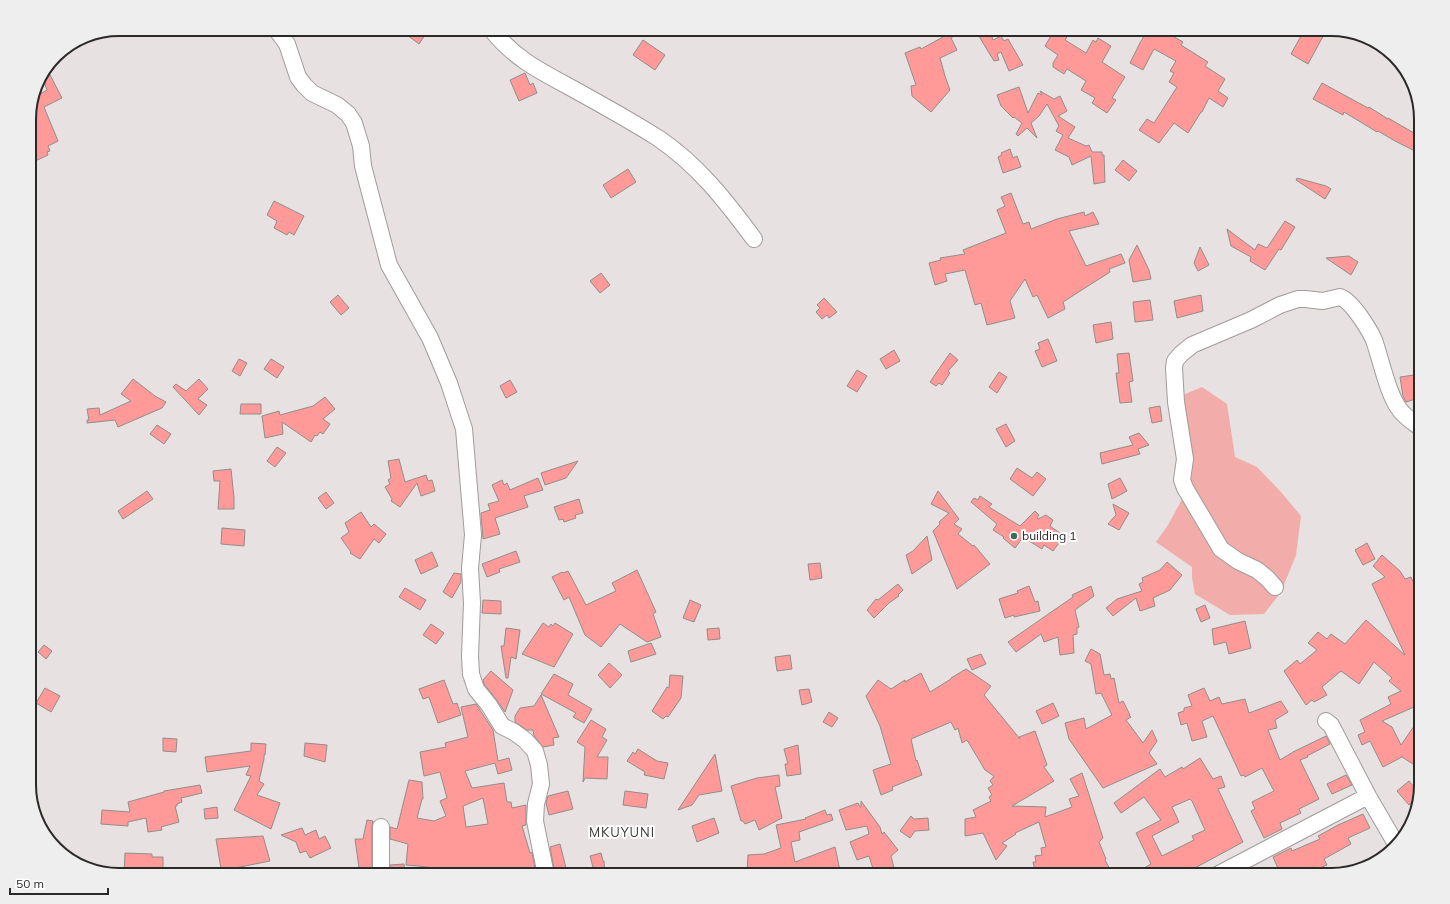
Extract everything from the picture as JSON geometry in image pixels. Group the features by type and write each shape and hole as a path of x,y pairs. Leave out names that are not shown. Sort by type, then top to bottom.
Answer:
{"street":[{"path":"281,36 287,44 298,77 304,85 312,93 337,105 348,114 354,123 361,146 363,166 389,265 430,338 449,383 464,429 473,535 470,568 472,603 470,674 476,689 489,705 502,726 519,736 535,751 539,765 540,784 536,804 536,821 545,868"},
{"path":"496,36 500,42 537,70 621,116 678,153 725,199 754,239"},
{"path":"1275,587 1257,570 1238,561 1221,549 1185,488 1182,480 1184,452 1176,402 1175,361 1192,345 1250,320 1280,304 1298,299 1323,302 1336,298 1344,298 1370,332 1394,400 1400,411 1414,423"},
{"path":"1326,721 1331,725 1368,796 1393,840"},
{"path":"1230,868 1368,796"},
{"path":"381,828 381,868"}],"shaded area":[{"path":"1202,387 1227,404 1235,457 1257,467 1301,516 1296,555 1281,592 1264,614 1230,615 1195,594 1192,578 1192,567 1156,542 1168,525 1186,492 1178,397"}],"building":[{"path":"408,36 424,36 419,44"},
{"path":"954,36 951,38 957,50 940,58 950,90 931,112 912,96 911,86 916,85 905,53 920,47 921,49 943,37"},
{"path":"980,36 992,36 993,40 1001,36 1004,41 1008,39 1023,65 1009,71 1001,52 997,54 999,60 994,61"},
{"path":"1051,36 1068,36 1065,40 1086,53 1093,40 1096,42 1098,38 1111,46 1102,62 1125,77 1112,98 1116,100 1107,113 1092,103 1095,98 1081,90 1086,81 1067,69 1064,74 1053,67 1053,63 1058,55 1045,46"},
{"path":"1144,36 1172,36 1183,42 1181,45 1208,62 1205,66 1225,79 1218,91 1228,98 1223,107 1209,98 1202,112 1188,133 1174,123 1159,143 1139,130 1147,119 1154,123 1177,87 1169,82 1174,73 1170,71 1176,61 1154,49 1143,70 1130,63"},
{"path":"1301,36 1323,36 1308,64 1291,54"},
{"path":"643,40 665,55 655,70 633,55"},
{"path":"525,73 530,85 533,83 537,93 519,101 510,80"},
{"path":"50,74 62,98 44,107 58,141 48,146 50,151 47,152 48,155 36,161 36,114 40,94 47,90 44,83"},
{"path":"1322,83 1368,108 1369,107 1414,133 1414,150 1378,131 1377,132 1344,112 1343,115 1313,99"},
{"path":"1019,87 1028,113 1038,93 1042,95 1040,91 1054,99 1060,96 1067,111 1058,116 1075,127 1068,138 1086,146 1089,145 1092,152 1102,152 1102,155 1104,155 1105,182 1094,184 1091,156 1072,165 1069,157 1055,150 1063,135 1056,131 1059,126 1047,104 1039,116 1031,123 1037,138 1027,128 1018,136 1016,134 1022,123 1014,117 1013,118 1001,106 997,95"},
{"path":"1010,149 1013,158 1017,156 1021,167 1003,173 998,157 1002,155 1001,153"},
{"path":"1123,160 1137,171 1129,181 1115,170"},
{"path":"628,169 636,182 611,198 603,185"},
{"path":"1297,178 1326,186 1331,189 1325,199 1296,180"},
{"path":"1011,193 1023,224 1029,222 1031,229 1057,219 1084,212 1085,216 1093,212 1099,224 1069,231 1086,266 1121,254 1125,263 1109,269 1110,272 1063,302 1065,309 1048,318 1037,295 1033,297 1025,279 1010,301 1015,318 987,325 981,303 975,305 965,270 945,274 947,281 935,285 929,263 941,260 940,258 965,254 963,250 1006,233 997,210 1005,206 1001,197"},
{"path":"274,201 304,216 294,235 289,232 287,235 274,228 277,221 267,215"},
{"path":"1285,221 1295,227 1281,250 1279,249 1265,270 1250,261 1251,257 1231,246 1227,229 1255,250 1258,244 1267,248"},
{"path":"1137,245 1149,270 1151,279 1133,282 1129,260"},
{"path":"1200,247 1209,265 1198,271 1194,263"},
{"path":"1349,256 1358,262 1351,275 1326,258"},
{"path":"601,273 610,285 600,293 590,281"},
{"path":"338,295 349,308 341,315 330,302"},
{"path":"1201,295 1203,311 1177,318 1174,301"},
{"path":"824,298 837,312 829,318 827,315 822,319 816,312 820,308 817,305"},
{"path":"1150,300 1153,320 1135,322 1133,302"},
{"path":"1111,322 1113,339 1096,343 1093,325"},
{"path":"1048,339 1057,361 1042,367 1035,351 1040,349 1038,343"},
{"path":"894,350 900,361 886,369 880,359"},
{"path":"950,353 958,360 948,371 950,373 942,385 939,383 936,386 930,382"},
{"path":"1129,353 1133,381 1129,382 1132,402 1120,403 1116,373 1119,373 1117,354"},
{"path":"239,359 247,363 240,376 232,371"},
{"path":"271,359 284,367 277,378 264,369"},
{"path":"857,370 867,376 857,392 847,386"},
{"path":"999,372 1007,377 997,393 989,387"},
{"path":"1414,375 1414,400 1406,402 1403,396 1400,377"},
{"path":"133,379 155,396 166,402 162,408 118,427 115,420 87,423 87,420 89,420 87,409 99,408 100,415 131,401 121,394"},
{"path":"199,379 208,389 198,399 207,405 199,415 173,387 176,384 186,391"},
{"path":"510,380 517,392 506,398 500,386"},
{"path":"325,397 335,409 323,419 330,424 323,434 320,432 317,436 315,435 311,442 282,422 283,434 265,438 262,416 279,411 280,415 313,406"},
{"path":"241,404 261,404 261,414 240,414"},
{"path":"1160,406 1162,421 1152,423 1149,408"},
{"path":"1006,424 1015,441 1006,447 996,429"},
{"path":"157,425 171,434 164,444 150,434"},
{"path":"1139,433 1149,445 1138,449 1140,454 1102,464 1100,453 1133,445 1129,437"},
{"path":"277,447 286,453 275,467 267,461"},
{"path":"399,459 405,482 426,475 428,481 432,480 435,491 421,496 417,483 400,507 391,501 392,499 385,487 390,484 388,480 391,478 388,461"},
{"path":"578,461 566,478 545,485 541,473"},
{"path":"1017,468 1032,478 1037,472 1046,479 1033,496 1010,479"},
{"path":"231,469 234,509 218,509 220,481 214,481 213,471"},
{"path":"538,478 543,490 524,496 528,507 495,518 500,534 483,539 481,513 490,510 488,504 499,501 492,485 502,480 504,485 507,483 510,490"},
{"path":"1120,478 1127,491 1112,499 1108,484"},
{"path":"147,491 153,499 123,519 118,511"},
{"path":"938,491 959,519 954,524 962,529 958,534 973,546 974,545 990,564 957,589 933,531 940,524 939,522 949,513 931,504"},
{"path":"326,492 334,503 326,509 318,498"},
{"path":"980,496 992,504 989,507 1020,526 1035,511 1039,515 1037,518 1038,519 1046,515 1053,520 1050,526 1064,536 1053,551 1044,545 1042,549 1023,537 1015,548 1003,538 1004,537 993,530 997,524 971,502 974,498 978,500"},
{"path":"579,499 583,513 575,515 576,518 564,522 563,519 559,520 554,507"},
{"path":"1113,504 1129,513 1119,530 1108,524 1116,515"},
{"path":"361,512 371,527 374,524 386,534 379,543 374,539 360,559 350,553 351,552 341,538 349,532 345,523"},
{"path":"222,528 245,530 244,546 221,544"},
{"path":"927,536 932,560 912,574 906,555 913,551"},
{"path":"1367,543 1375,559 1363,565 1355,550"},
{"path":"516,551 520,562 499,569 500,572 487,577 482,564"},
{"path":"432,552 438,566 421,574 415,560"},
{"path":"1382,555 1400,571 1405,579 1411,577 1414,583 1414,707 1382,721 1392,727 1401,745 1414,726 1414,765 1402,757 1383,767 1370,741 1362,745 1358,735 1365,732 1360,720 1391,704 1388,697 1401,691 1389,681 1392,678 1374,662 1359,684 1341,671 1322,687 1327,695 1314,702 1312,700 1306,705 1284,671 1297,660 1300,664 1317,650 1308,643 1318,632 1327,639 1331,634 1345,644 1366,620 1405,655 1372,584 1385,577 1373,566"},
{"path":"1167,562 1182,575 1170,590 1153,598 1155,606 1140,611 1136,598 1113,616 1106,608 1117,599 1142,591 1139,584 1143,582 1142,578 1160,570"},
{"path":"820,563 822,578 810,580 808,564"},
{"path":"637,570 656,612 653,614 661,637 647,642 620,624 601,647 585,635 569,597 564,600 552,577 568,571 586,605 616,591 612,583"},
{"path":"454,573 461,574 461,582 452,598 443,592"},
{"path":"898,584 903,590 898,595 899,596 889,603 874,618 867,610 876,599 878,600"},
{"path":"1029,586 1035,602 1038,601 1040,611 1005,618 999,599 1018,593 1017,591"},
{"path":"1091,586 1094,596 1075,610 1079,627 1077,628 1077,634 1073,635 1074,653 1060,655 1058,637 1044,642 1041,634 1016,652 1008,642 1073,597 1072,595"},
{"path":"405,588 426,600 420,610 399,597"},
{"path":"483,600 501,601 501,614 482,613"},
{"path":"690,600 701,605 694,622 683,618"},
{"path":"1205,605 1210,618 1201,622 1196,609"},
{"path":"1245,621 1251,648 1229,654 1226,642 1214,645 1212,629"},
{"path":"543,623 549,627 551,624 553,626 555,623 573,634 554,667 522,654"},
{"path":"431,624 444,633 436,644 423,635"},
{"path":"506,628 520,630 516,659 511,657 508,678 506,678 501,646 504,646"},
{"path":"719,628 720,639 708,640 707,629"},
{"path":"651,643 656,654 631,662 628,651"},
{"path":"44,645 52,651 46,659 38,652"},
{"path":"1091,649 1100,654 1104,675 1110,674 1111,679 1114,678 1119,703 1123,701 1131,717 1126,720 1143,743 1152,730 1157,741 1149,753 1157,764 1103,788 1069,739 1065,723 1084,718 1086,729 1112,715 1101,693 1096,694 1091,664 1085,661"},
{"path":"981,654 986,664 972,670 967,659"},
{"path":"790,655 792,669 777,671 775,657"},
{"path":"609,663 622,675 610,688 598,675"},
{"path":"966,669 991,686 984,695 1020,739 1019,737 1035,731 1047,765 1044,767 1054,781 1012,806 1046,807 1045,817 1072,807 1069,799 1079,796 1070,779 1082,773 1103,838 1099,842 1109,868 1034,868 1033,862 1036,862 1035,856 1042,855 1041,848 1046,847 1039,822 1015,833 1016,834 1002,843 1007,846 996,860 983,833 965,836 965,819 976,817 973,810 991,801 989,797 992,795 988,788 993,785 990,781 994,776 985,770 967,740 962,743 958,728 955,730 951,722 911,739 916,761 917,760 922,775 892,787 893,790 881,795 873,770 891,764 880,726 866,696 878,680 891,689 905,680 905,682 921,673 930,692"},
{"path":"491,671 513,690 505,712 484,684 483,680"},
{"path":"554,674 573,684 568,695 592,709 584,723 573,717 576,713 541,694"},
{"path":"670,675 683,676 681,698 668,717 666,716 663,719 652,711 667,687 669,688"},
{"path":"444,680 453,704 457,703 461,715 438,723 429,697 423,699 419,689"},
{"path":"45,688 60,696 51,712 36,703"},
{"path":"1204,688 1210,701 1219,697 1222,704 1245,699 1249,713 1281,701 1288,712 1275,720 1277,728 1268,730 1280,760 1326,736 1330,744 1300,760 1319,799 1299,809 1301,813 1280,823 1282,829 1264,838 1251,811 1255,809 1252,802 1274,791 1262,768 1245,777 1244,775 1241,776 1213,716 1202,721 1207,737 1192,741 1187,723 1181,725 1178,713 1184,711 1184,708 1192,706 1188,695"},
{"path":"809,689 812,702 802,705 799,690"},
{"path":"541,695 559,737 553,738 554,745 543,747 534,736 533,730 527,730 515,722 515,716 520,708 534,706"},
{"path":"1053,703 1059,716 1042,724 1036,711"},
{"path":"476,704 493,730 498,761 509,758 512,770 498,774 495,763 465,771 472,788 504,783 507,802 511,802 512,808 526,805 526,825 522,826 530,853 532,852 535,868 428,868 406,865 408,844 390,839 390,827 397,829 409,780 422,782 423,799 417,818 434,821 446,816 440,801 447,798 440,772 424,776 420,752 446,747 445,743 468,737 461,707","holes":["483,798 488,824 466,827 463,806"]},
{"path":"829,712 838,718 832,727 823,722"},
{"path":"591,720 606,729 602,737 607,740 597,757 608,757 607,779 585,778 583,782 585,747 577,742"},
{"path":"163,738 177,739 176,752 163,751"},
{"path":"251,743 266,744 259,781 264,784 257,795 280,803 271,829 234,810 251,776 246,775 250,766 207,772 205,757 251,751"},
{"path":"305,743 327,745 325,762 304,756"},
{"path":"798,745 801,774 787,776 785,764 788,764 784,749"},
{"path":"638,749 657,761 668,763 664,779 644,775 645,772 627,761 633,752 635,754"},
{"path":"715,754 722,791 699,795 692,805 678,810"},
{"path":"1200,758 1213,779 1221,776 1225,787 1218,789 1243,842 1195,868 1144,868 1151,864 1136,833 1161,820 1144,797 1121,813 1114,803 1160,769 1165,777 1182,767 1183,769","holes":["1190,799 1205,830 1192,836 1194,840 1162,856 1152,836 1179,822 1172,807"]},
{"path":"779,775 780,786 775,787 782,818 759,830 755,820 745,824 741,821 731,786 757,778"},
{"path":"1346,775 1352,785 1332,794 1327,784"},
{"path":"1409,781 1414,787 1412,803 1409,805 1397,791"},
{"path":"200,785 202,793 181,798 182,802 175,806 179,822 161,827 162,830 148,832 146,818 128,822 128,826 101,824 102,810 130,812 128,802 164,791"},
{"path":"568,791 573,809 549,815 546,803 548,796"},
{"path":"625,791 648,794 646,808 623,805"},
{"path":"861,801 880,827 882,834 884,832 898,850 891,856 894,868 873,868 869,856 857,860 850,842 869,834 867,826 846,830 839,810 858,803 861,807"},
{"path":"217,807 218,818 205,819 204,809"},
{"path":"825,810 827,815 831,814 833,820 799,832 800,840 791,842 795,862 835,847 840,868 747,868 748,855 764,854 781,848 776,825 806,819 805,818"},
{"path":"1363,814 1370,828 1348,838 1351,844 1324,859 1327,865 1320,868 1278,868 1273,857 1291,848 1292,851 1320,839 1318,836"},
{"path":"911,816 914,819 928,818 929,830 915,831 910,838 900,831"},
{"path":"714,818 719,833 697,842 692,826"},
{"path":"367,820 373,821 372,868 359,868 355,839 363,839"},
{"path":"302,828 305,835 316,830 319,839 325,836 331,848 310,858 306,851 300,853 296,842 281,835"},
{"path":"263,836 270,861 235,868 221,868 216,839"},
{"path":"560,844 566,868 554,868 550,847"},
{"path":"125,853 152,854 152,857 163,857 163,868 124,868"},
{"path":"601,853 605,868 593,868 590,856"},
{"path":"404,864 404,868 390,868 390,865"}],"place":[{"name":"building 1","path":"1014,536"}],"district":[{"name":"MKUYUNI","path":"622,832"}]}
